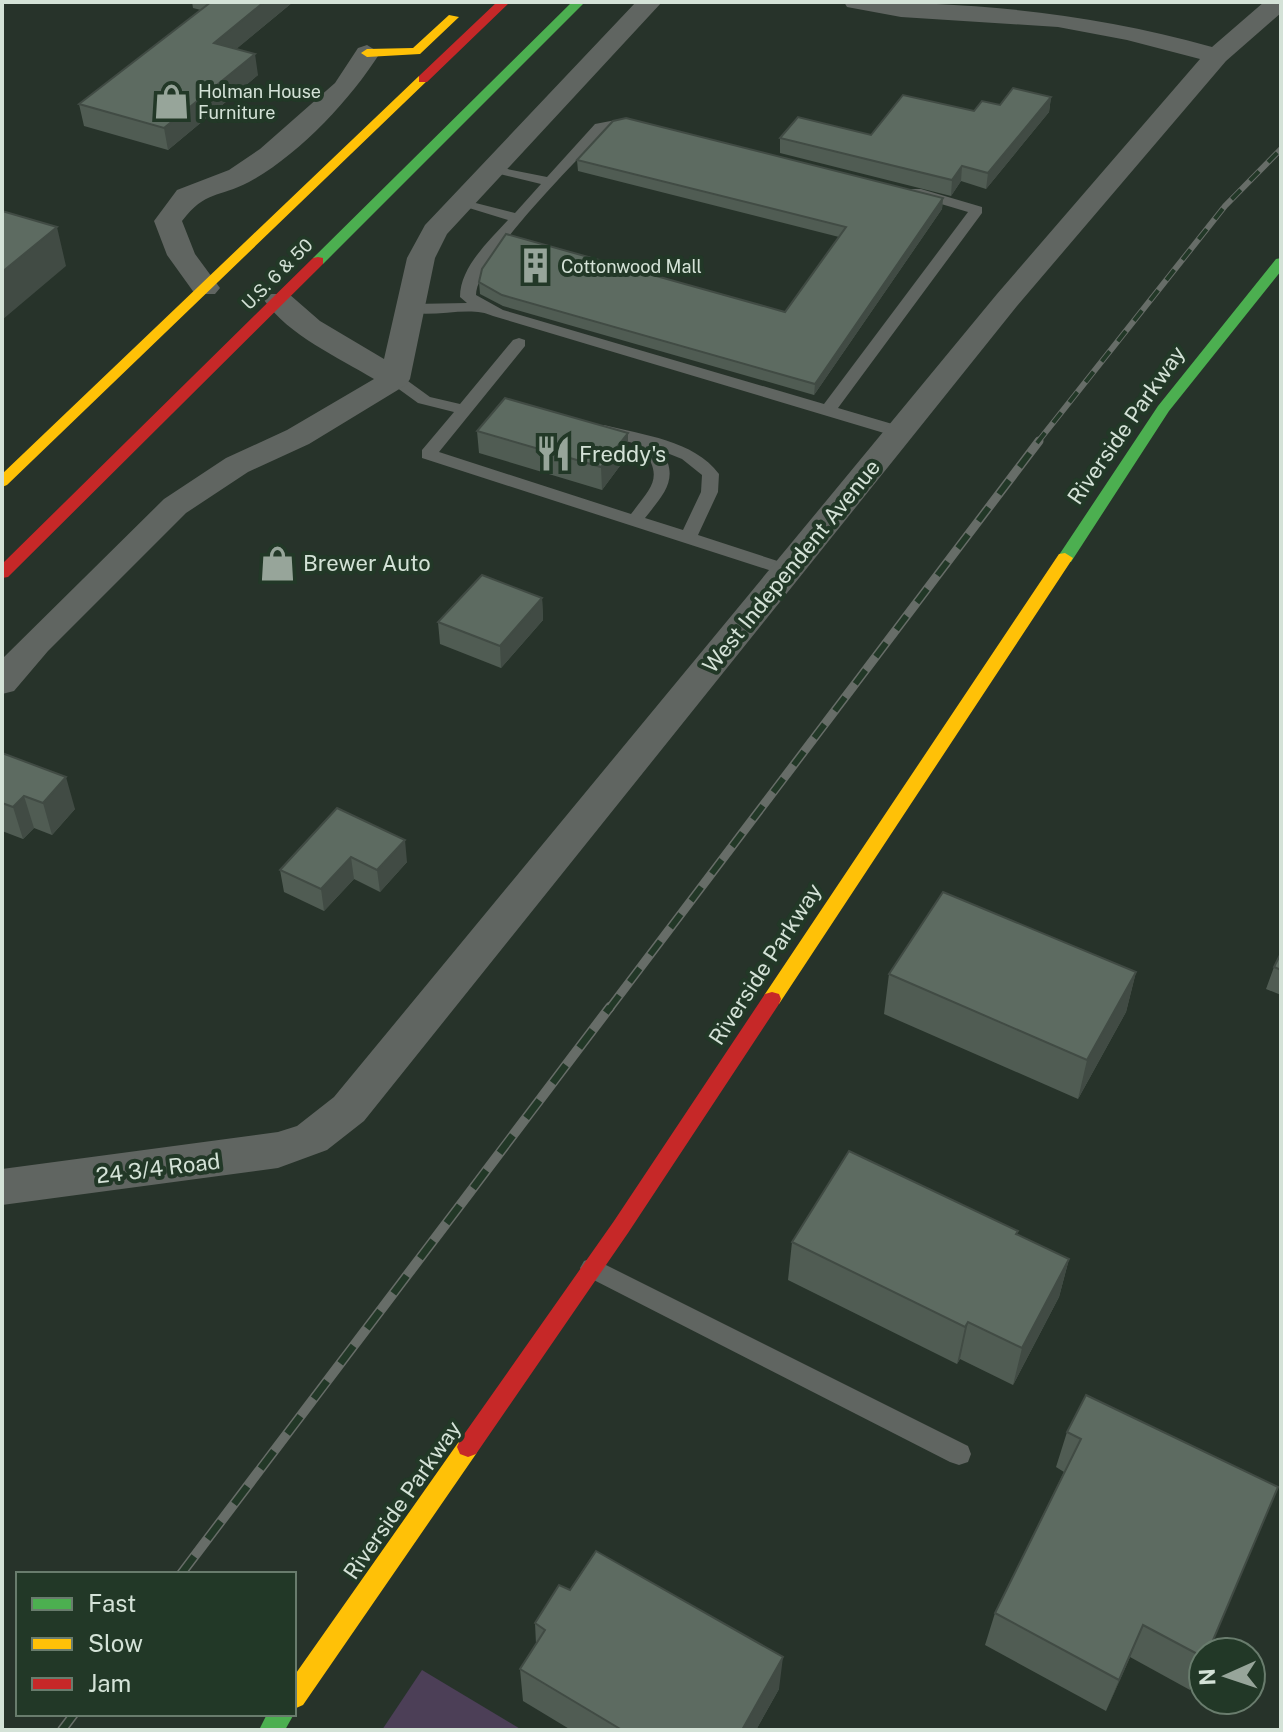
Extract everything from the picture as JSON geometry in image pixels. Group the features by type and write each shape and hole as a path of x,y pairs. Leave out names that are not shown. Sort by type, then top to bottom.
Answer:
{"main road":[{"path":"367,53 416,51 470,2"},
{"name":"U.S. 6 & 50","path":"2,482 504,2"},
{"name":"U.S. 6 & 50","path":"2,573 277,288 579,2"},
{"path":"416,114 441,62"},
{"name":"Riverside Parkway","path":"296,1694 592,1268 1163,409 1236,314 1281,262"},
{"path":"205,288 211,317"}],"street":[{"path":"2,682 36,643 175,506 237,465 298,437 395,379 413,309 421,258 435,231 650,2"},
{"path":"856,2 934,14 1059,20 1157,39 1217,56"},
{"name":"West Independent Avenue","path":"312,1138 349,1109 1007,300 1217,56 1279,2"},
{"path":"205,288 181,255 168,221 187,196 239,176 270,155 345,88 367,53"},
{"path":"277,288 310,327 395,379"},
{"name":"24 3/4 Road","path":"2,1187 238,1158 278,1150 312,1138"}],"lane":[{"path":"657,129 626,122 600,127 517,218 476,269 468,284 468,297 498,313 900,432"},
{"path":"492,168 549,182"},
{"path":"829,409 977,210 902,188"},
{"path":"461,201 517,218"},
{"path":"413,309 450,310 483,305"},
{"path":"519,343 428,454 787,570"},
{"path":"395,379 424,400 464,410"},
{"path":"478,393 498,398"},
{"path":"593,426 703,462 710,470 712,484 688,537"},
{"path":"636,519 664,477 664,464 648,443"},
{"path":"592,1268 959,1454"}],"shaded area":[{"path":"422,1670 522,1730 382,1730"}],"building":[{"path":"211,2 264,2 214,43 255,54 164,128 79,104"},
{"path":"1013,88 1051,97 988,173 962,166 952,180 780,138 798,117 871,135 903,95 974,111 982,101 1000,105"},
{"name":"Cottonwood Mall","path":"626,118 943,198 815,384 502,295 479,282 482,269 506,234 785,312 846,227 577,160 613,121"},
{"path":"2,211 57,227 2,272"},
{"path":"505,398 628,433 601,467 477,431"},
{"path":"482,575 542,598 500,646 438,622"},
{"path":"2,753 66,777 43,803 24,796 13,807 2,803"},
{"path":"337,808 405,840 377,870 351,857 321,889 280,870"},
{"path":"943,892 1136,972 1087,1060 889,974"},
{"path":"1281,953 1281,970 1274,967"},
{"path":"849,1151 1018,1231 1016,1234 1069,1259 1022,1348 968,1322 965,1327 792,1242"},
{"path":"1086,1395 1278,1487 1215,1636 1187,1636 1187,1648 1143,1625 1119,1680 995,1613 1081,1439 1067,1432"},
{"path":"596,1551 783,1657 742,1730 622,1730 520,1669 545,1630 535,1623 559,1585 570,1590"}],"railway":[{"path":"1037,443 1225,206 1281,149"},
{"path":"609,1009 1039,441"},
{"path":"183,1572 610,1007"},
{"path":"62,1730 72,1716"}],"traffic: fast":[{"path":"318,261 579,2"},
{"path":"1065,558 1163,409 1281,262"},
{"path":"271,1730 281,1716"}],"traffic: slow":[{"path":"367,53 416,51 453,17"},
{"path":"2,482 423,79"},
{"path":"772,999 1065,558"},
{"path":"296,1694 468,1447"}],"traffic: jam":[{"path":"423,79 504,2"},
{"path":"2,573 318,261"},
{"path":"468,1447 621,1227 772,999"}],"place":[{"name":"Holman House Furniture","path":"172,101"},
{"name":"Cottonwood Mall","path":"535,266"},
{"name":"Freddy's","path":"553,454"},
{"name":"Brewer Auto","path":"277,563"}]}
